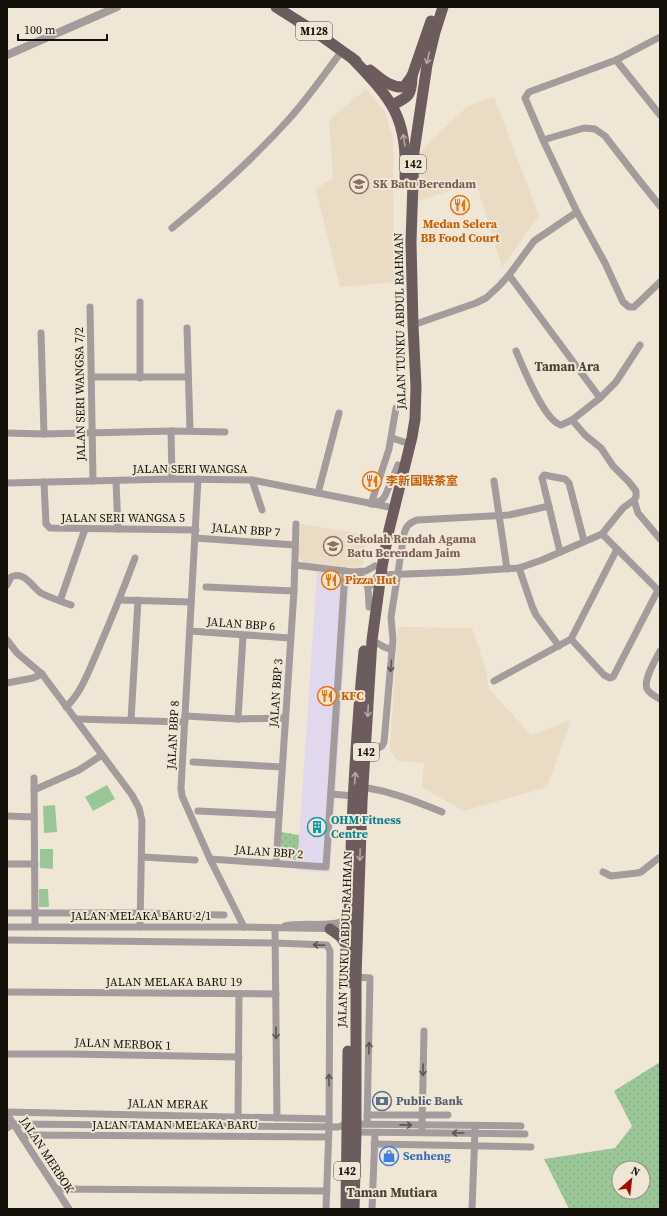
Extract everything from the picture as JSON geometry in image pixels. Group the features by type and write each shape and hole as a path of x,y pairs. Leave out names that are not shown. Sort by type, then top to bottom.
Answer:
{"main road":[{"name":"M128","path":"276,7 351,57 371,78 392,105"},
{"path":"392,105 409,96 412,89 412,76 436,7"},
{"name":"JALAN TUNKU ABDUL RAHMAN","path":"391,508 412,437 415,419 416,387 411,242 414,152 427,65 443,7"},
{"path":"351,57 391,85 397,87 404,86 412,76"},
{"name":"JALAN TUNKU ABDUL RAHMAN","path":"346,1209 352,1127 356,977 353,929 349,909 354,796 362,680 372,585 377,570 391,508 398,466 408,428 410,401 403,240 405,142 402,125 392,105"},
{"name":"JALAN TUNKU ABDUL RAHMAN","path":"354,1209 349,953 353,929 366,754 377,570"},
{"path":"330,929 341,936 345,941 349,953"}],"street":[{"path":"7,55 117,7"},
{"path":"660,37 616,60 529,92 526,100 577,212 605,263 623,302 630,307 634,307 660,282"},
{"path":"172,228 208,199 268,142 304,102 342,50"},
{"path":"616,60 660,115"},
{"path":"543,140 584,128 595,129 605,136 660,206"},
{"path":"413,325 476,303 494,292 509,275 534,241 577,212"},
{"path":"509,275 600,398"},
{"path":"140,302 140,378"},
{"name":"JALAN SERI WANGSA 7/2","path":"90,307 92,481"},
{"path":"187,328 190,431"},
{"path":"41,333 44,434"},
{"path":"516,351 544,409 553,422 561,425 572,420 600,398 616,382 640,345"},
{"path":"91,377 188,377"},
{"path":"371,504 392,438 396,408"},
{"path":"318,493 339,412"},
{"path":"295,565 353,572 377,570 398,575 519,568 602,534 622,508 634,500 636,497 636,491 634,486 613,466 601,448 572,420"},
{"path":"7,433 44,434 171,431 225,432"},
{"path":"171,431 172,479"},
{"path":"392,438 404,442"},
{"path":"371,504 378,502 385,496 398,466"},
{"path":"560,552 542,478 546,474 565,479 569,483 584,541"},
{"name":"JALAN SERI WANGSA","path":"7,483 172,479 252,480 391,508"},
{"name":"JALAN BBP 8","path":"198,479 181,785 182,796 210,859 244,927"},
{"path":"252,480 262,510"},
{"path":"494,480 507,569"},
{"path":"116,481 118,530"},
{"name":"JALAN SERI WANGSA 5","path":"44,482 47,527 54,529 118,530 195,534"},
{"path":"634,500 638,512 660,539"},
{"path":"366,754 382,746 384,742 394,640 391,617 406,526 410,522 417,520 509,515 549,506"},
{"name":"JALAN BBP 3","path":"276,863 294,591 296,524"},
{"path":"60,600 85,529"},
{"name":"JALAN BBP 7","path":"195,534 295,545"},
{"path":"571,639 604,675 610,678 613,677 659,591 602,534"},
{"path":"494,681 571,639 617,549"},
{"path":"66,707 76,695 86,677 120,600 135,558"},
{"path":"519,568 536,615 559,646"},
{"path":"345,571 331,794 354,796"},
{"path":"353,572 360,576 366,583 369,607"},
{"path":"7,585 11,577 16,575 27,579 43,594 71,605"},
{"path":"206,587 294,591"},
{"path":"120,600 191,602"},
{"path":"131,720 138,600"},
{"name":"JALAN BBP 6","path":"190,631 243,636 290,638"},
{"path":"238,719 243,636"},
{"path":"7,640 17,653 42,674 132,795 139,808 142,821 140,927"},
{"path":"372,640 392,650"},
{"path":"660,651 648,676 646,685 650,692 660,699"},
{"path":"7,683 33,678 42,674"},
{"path":"76,719 131,720 285,718"},
{"path":"34,790 79,770 102,755"},
{"path":"193,762 282,767"},
{"path":"34,778 35,927"},
{"path":"363,787 384,790 442,812"},
{"name":"JALAN BBP 2","path":"210,859 326,867 331,794"},
{"path":"198,811 279,815"},
{"path":"7,816 34,817"},
{"path":"142,857 195,860"},
{"path":"603,872 611,876 641,872 660,857"},
{"path":"7,864 34,864"},
{"path":"275,928 295,924 335,923 344,919 349,909"},
{"path":"7,913 141,913 224,915"},
{"name":"JALAN MELAKA BARU 2/1","path":"7,927 275,928"},
{"path":"275,928 353,929"},
{"path":"275,928 277,1118"},
{"path":"7,940 276,943 327,945 330,951 329,1127 326,1209"},
{"path":"356,977 370,978 371,998 367,1115"},
{"name":"JALAN MELAKA BARU 19","path":"7,992 276,994"},
{"path":"238,1126 239,994"},
{"path":"422,1133 424,1031"},
{"name":"JALAN MERBOK 1","path":"7,1054 238,1057"},
{"name":"JALAN MERAK","path":"7,1113 329,1119"},
{"name":"JALAN MERBOK","path":"7,1113 69,1209"},
{"path":"145,1135 146,1115"},
{"path":"352,1127 367,1115 448,1115"},
{"path":"7,1128 14,1124"},
{"name":"JALAN MERAK","path":"14,1124 352,1127"},
{"path":"352,1127 422,1125 521,1126"},
{"path":"198,1126 198,1136"},
{"path":"472,1209 474,1126"},
{"path":"352,1127 375,1133 525,1134"},
{"path":"372,1209 375,1133"},
{"name":"JALAN TAMAN MELAKA BARU","path":"22,1137 30,1134 328,1137"},
{"path":"374,1144 531,1147"},
{"path":"56,1188 327,1191"}],"shaded area":[{"name":"SK Batu Berendam","path":"366,89 385,112 393,140 394,282 340,287 316,189 333,178 329,120"},
{"path":"494,97 539,216 502,267 476,183 414,202 419,155 431,140 468,106"},
{"name":"Sekolah Rendah Agama Batu Berendam Jaim","path":"301,524 368,535 363,563 358,568 304,563 298,557"},
{"path":"317,572 350,574 330,873 297,870"},
{"path":"398,627 472,628 486,670 489,689 531,735 571,720 547,787 463,811 422,787 424,763 398,761 390,751"}],"green space":[{"path":"107,785 115,799 93,811 85,797"},
{"path":"55,805 57,832 44,833 43,806"},
{"path":"281,832 299,835 298,860 282,859 280,855"},
{"path":"40,849 53,849 53,869 40,868"},
{"path":"39,889 48,889 49,907 39,907"},
{"path":"660,1062 660,1209 569,1209 544,1159 615,1148 632,1126 614,1091"}],"place":[{"name":"SK Batu Berendam","path":"359,184"},
{"name":"Medan Selera BB Food Court","path":"460,205"},
{"name":"李新国联茶室","path":"372,481"},
{"name":"Sekolah Rendah Agama Batu Berendam Jaim","path":"333,546"},
{"name":"Pizza Hut","path":"331,580"},
{"name":"KFC","path":"327,696"},
{"name":"OHM Fitness Centre","path":"317,827"},
{"name":"Public Bank","path":"382,1101"},
{"name":"Senheng","path":"389,1156"}],"district":[{"name":"Taman Ara","path":"567,366"},
{"name":"Taman Mutiara","path":"392,1192"}]}
